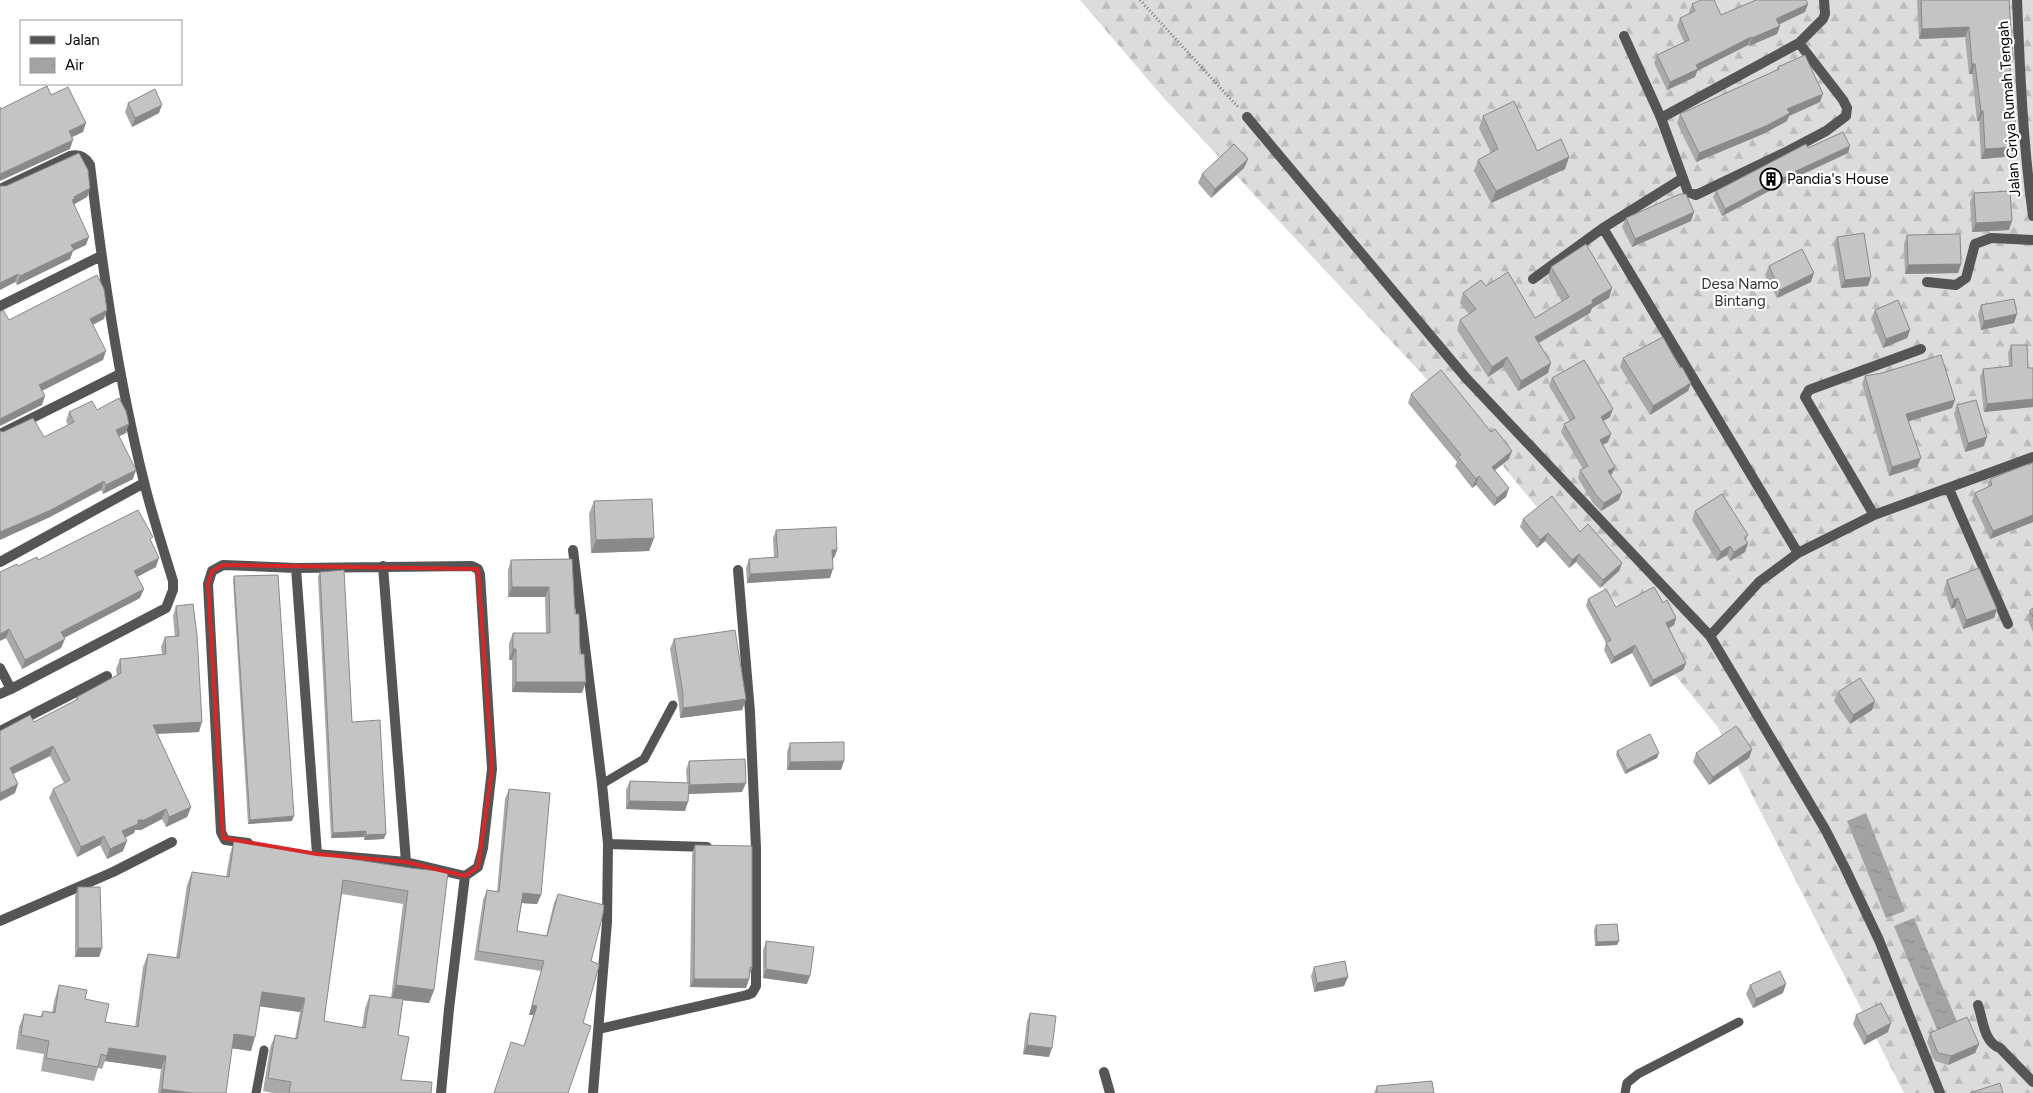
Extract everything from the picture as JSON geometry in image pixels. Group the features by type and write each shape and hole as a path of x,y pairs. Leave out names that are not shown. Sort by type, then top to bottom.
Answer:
{"street":[{"path":"1661,118 1799,43 1825,14 1824,0"},
{"name":"Jalan Griya Rumah Tengah","path":"2017,0 2026,163 2033,216"},
{"path":"1624,36 1661,118 1688,192 1696,195 1788,152 1826,131 1846,116 1847,108 1843,100 1799,43"},
{"path":"1247,117 1466,378 1710,636 1799,784 1845,868 1879,940 1940,1093"},
{"path":"0,189 70,156 83,157 90,165 101,256 120,374 144,483 172,580 173,590 166,608 0,694"},
{"path":"1533,279 1603,228 1683,178"},
{"path":"1603,228 1798,553"},
{"path":"1927,282 1956,285 1966,278 1975,244 1991,238 2033,240"},
{"path":"0,306 101,256"},
{"path":"1874,515 1805,397 1809,390 1921,349"},
{"path":"0,434 120,374"},
{"path":"1710,636 1759,582 1798,553 1874,515 2033,457"},
{"path":"0,562 144,483"},
{"path":"1949,488 2008,624"},
{"path":"573,550 608,844 607,922 593,1093"},
{"path":"254,844 225,840 221,832 208,584 212,571 223,565 296,568 472,566 478,569 480,574 492,770 483,848 478,867 465,876 406,862 312,854 296,568"},
{"path":"383,566 406,862"},
{"path":"599,1029 747,995 755,989 757,982 751,848 750,712 738,570"},
{"path":"0,668 11,689"},
{"path":"0,730 107,676"},
{"path":"0,921 114,872 172,842"},
{"path":"608,844 717,847"},
{"path":"441,1093 465,876"},
{"path":"1978,1005 1988,1040 1994,1046 2000,1048 2033,1082"},
{"path":"1104,1072 1110,1093"}],"lane":[{"path":"602,784 644,759 674,705"},
{"path":"1625,1093 1626,1083 1638,1074 1739,1022"},
{"path":"256,1093 264,1050"}],"path":[{"path":"1140,0 1247,117"}],"highlighted area":[{"path":"223,565 478,569 492,769 478,867 465,876 406,862 317,854 223,838 208,584 212,571"}],"green space":[{"name":"Desa Namo Bintang","path":"1080,0 2033,0 2033,1093 1904,1093 1717,726 1466,421 1161,95"}],"water":[{"path":"1866,813 1905,911 1886,918 1847,821"},
{"path":"1914,918 1958,1024 1938,1032 1894,926"}],"building":[{"path":"1701,0 1714,0 1721,15 1756,0 1806,0 1808,4 1776,19 1780,26 1751,37 1696,65 1698,69 1670,82 1657,55 1689,40 1680,18 1695,11 1692,4"},
{"path":"1921,0 2009,0 2013,60 2009,61 2018,147 1985,149 1983,111 1981,111 1975,64 1972,64 1969,27 1922,29"},
{"path":"1805,55 1823,94 1787,109 1790,113 1766,126 1699,153 1680,114 1779,69 1778,67"},
{"path":"47,86 51,95 68,87 86,123 69,131 73,140 0,174 0,107 1,109"},
{"path":"155,89 162,105 135,118 128,103"},
{"path":"1514,101 1537,151 1561,139 1569,157 1496,191 1478,160 1498,149 1483,116"},
{"path":"1843,132 1850,146 1792,173 1725,209 1716,191 1806,144 1808,148"},
{"path":"1234,144 1248,159 1215,189 1202,174"},
{"path":"79,153 88,170 90,188 72,200 89,237 71,245 74,250 20,276 18,274 0,283 0,186 6,186"},
{"path":"2010,191 2012,221 1976,223 1974,193"},
{"path":"1680,194 1686,194 1694,212 1635,239 1626,218"},
{"path":"1864,233 1871,277 1845,280 1837,237"},
{"path":"1960,234 1961,264 1908,265 1907,235"},
{"path":"1586,244 1612,288 1592,300 1593,303 1535,337 1551,363 1521,381 1507,357 1492,367 1460,320 1476,309 1463,293 1481,280 1486,286 1508,272 1535,318 1569,297 1551,267"},
{"path":"1802,249 1814,273 1780,290 1769,266"},
{"path":"97,275 104,289 107,310 90,319 106,351 39,385 45,396 0,419 0,312 3,310 9,320"},
{"path":"2014,299 2017,314 1984,321 1981,305"},
{"path":"1898,300 1910,330 1886,339 1875,310"},
{"path":"1663,337 1680,368 1682,367 1691,383 1653,406 1623,358"},
{"path":"2011,345 2027,345 2028,368 2033,368 2033,399 1987,404 1983,369 2012,366"},
{"path":"1941,355 1955,400 1906,414 1921,458 1892,467 1865,376 1882,373"},
{"path":"1584,360 1613,409 1601,417 1611,434 1600,440 1615,467 1608,471 1622,492 1604,503 1596,495 1580,470 1588,466 1564,424 1575,418 1552,378"},
{"path":"1441,370 1491,432 1495,429 1512,451 1492,467 1509,488 1497,498 1479,476 1476,479 1458,457 1461,455 1411,394"},
{"path":"119,398 126,411 129,424 116,430 136,470 106,485 104,481 51,510 0,532 0,431 3,432 33,418 44,437 74,422 69,412 92,401 97,410"},
{"path":"1976,400 1987,437 1968,443 1957,405"},
{"path":"2033,463 2033,515 1993,531 1975,493 1992,485 1990,479"},
{"path":"1722,494 1748,535 1744,538 1748,543 1734,552 1730,546 1721,552 1695,511"},
{"path":"1552,496 1580,532 1588,524 1622,563 1603,580 1579,554 1572,560 1548,533 1540,540 1523,519"},
{"path":"652,499 654,538 596,540 594,501"},
{"path":"138,510 153,537 150,539 159,558 134,571 144,589 61,632 65,639 25,660 9,629 0,634 0,572 37,557 38,560"},
{"path":"836,527 837,550 832,550 833,569 750,574 749,559 778,557 776,530"},
{"path":"572,559 575,614 579,614 580,654 584,654 586,682 516,682 516,649 513,649 513,633 550,633 549,587 512,587 511,560"},
{"path":"1979,568 1997,609 1966,620 1958,598 1954,600 1947,580"},
{"path":"344,570 352,722 380,720 386,834 366,835 366,831 333,833 320,572"},
{"path":"278,575 294,816 250,820 234,576"},
{"path":"1654,587 1663,603 1667,600 1676,618 1666,623 1686,663 1653,680 1635,645 1614,657 1606,643 1611,640 1588,599 1606,589 1616,607"},
{"path":"193,604 197,635 202,722 153,725 191,807 169,817 166,809 144,820 138,820 138,824 122,831 127,841 110,849 104,836 81,847 53,789 70,780 53,746 10,768 18,784 0,793 0,731 30,715 34,722 78,699 77,697 121,673 120,659 166,654 165,637 179,636 176,606"},
{"path":"735,630 746,699 683,708 683,694 674,639"},
{"path":"1860,678 1875,701 1853,715 1838,692"},
{"path":"1736,726 1752,749 1713,777 1696,753"},
{"path":"1650,734 1659,753 1627,770 1617,751"},
{"path":"844,742 844,761 790,762 790,743"},
{"path":"745,759 746,783 690,785 689,761"},
{"path":"630,781 689,783 688,802 629,801"},
{"path":"509,789 550,793 541,895 523,893 517,931 547,936 558,894 604,905 591,961 599,964 599,966 583,1023 591,1026 568,1093 494,1093 511,1042 524,1046 537,1006 532,1005 544,961 478,951 487,890 499,892"},
{"path":"234,841 448,872 434,990 396,985 408,891 343,880 324,1021 365,1028 370,995 403,999 398,1035 409,1037 401,1080 432,1082 431,1093 289,1093 291,1082 268,1078 275,1035 297,1039 305,998 262,992 255,1037 234,1034 226,1093 192,1093 162,1089 166,1056 109,1048 107,1056 101,1054 98,1067 46,1058 49,1041 21,1035 24,1014 42,1017 43,1011 55,1013 59,985 87,990 85,999 109,1004 105,1022 138,1027 148,954 179,958 192,872 229,877"},
{"path":"695,845 752,846 752,968 750,967 749,979 694,979"},
{"path":"78,887 100,887 102,948 78,948"},
{"path":"1617,924 1619,941 1597,942 1596,925"},
{"path":"766,941 814,947 810,976 766,969"},
{"path":"1345,961 1348,977 1317,983 1314,967"},
{"path":"1780,971 1786,984 1756,999 1750,985"},
{"path":"1881,1003 1891,1023 1867,1036 1856,1015"},
{"path":"1030,1013 1056,1016 1052,1048 1027,1045"},
{"path":"1967,1017 1979,1044 1951,1056 1938,1053 1930,1033"},
{"path":"1432,1081 1434,1093 1377,1093 1377,1086"},
{"path":"2000,1083 2003,1093 1970,1093"}],"place":[{"name":"Pandia's House","path":"1771,179"}]}
